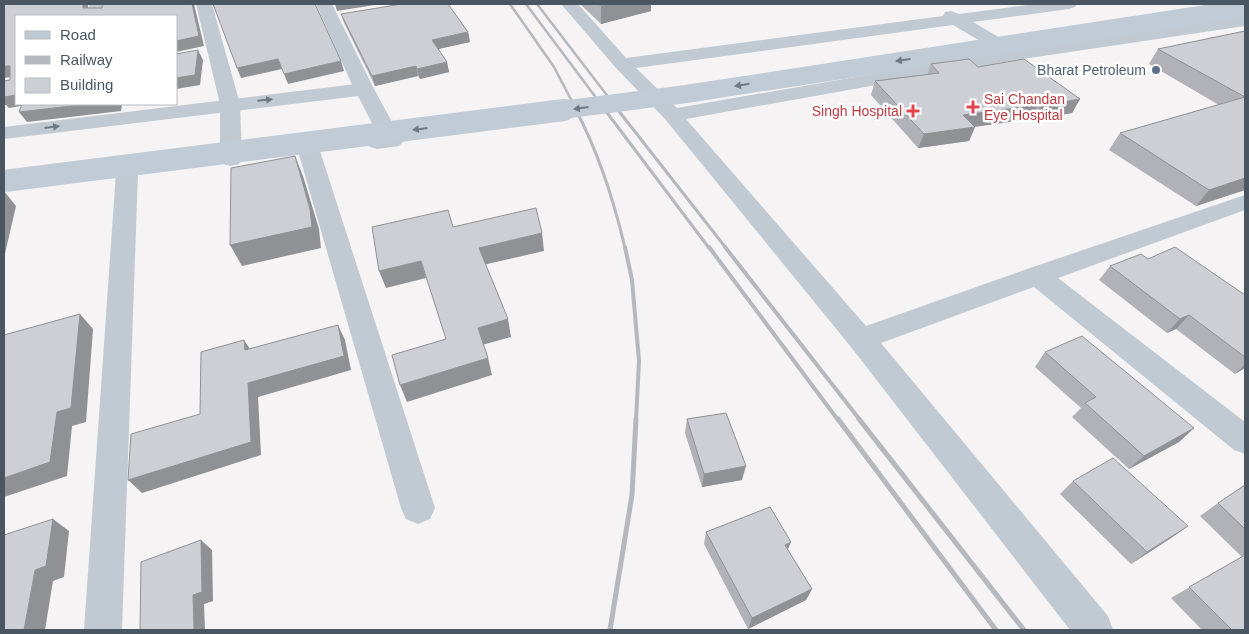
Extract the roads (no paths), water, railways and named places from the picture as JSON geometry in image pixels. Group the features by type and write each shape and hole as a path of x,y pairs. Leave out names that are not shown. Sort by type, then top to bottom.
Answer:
{"main road":[{"path":"62,155 658,82 1168,4"},
{"path":"4,181 686,94 1245,8"}],"street":[{"path":"204,4 208,52 230,104 230,159"},
{"path":"569,4 622,64 672,115 861,339 1094,630"},
{"path":"931,4 1016,54"},
{"path":"622,64 1069,4"},
{"path":"327,11 350,15"},
{"path":"4,189 230,159 392,142 364,89 327,11"},
{"path":"672,115 1016,54 1245,20"},
{"path":"1223,24 1245,34"},
{"path":"4,133 364,89"},
{"path":"309,151 418,508"},
{"path":"102,630 127,172"},
{"path":"861,339 1245,202"},
{"path":"1036,275 1245,440"}],"railway":[{"path":"510,4 554,67 577,111"},
{"path":"526,4 606,111"},
{"path":"537,4 619,111"},
{"path":"576,110 605,177 625,248"},
{"path":"605,110 709,248"},
{"path":"618,110 726,248"},
{"path":"625,247 632,280 639,361 636,420"},
{"path":"709,247 838,420"},
{"path":"725,247 860,420"},
{"path":"610,630 632,495 636,419"},
{"path":"838,419 996,630"},
{"path":"859,419 1024,630"}],"place":[{"name":"Bharat Petroleum","path":"1156,70"},
{"name":"Sai Chandan Eye Hospital","path":"973,107"},
{"name":"Singh Hospital","path":"913,111"}]}
